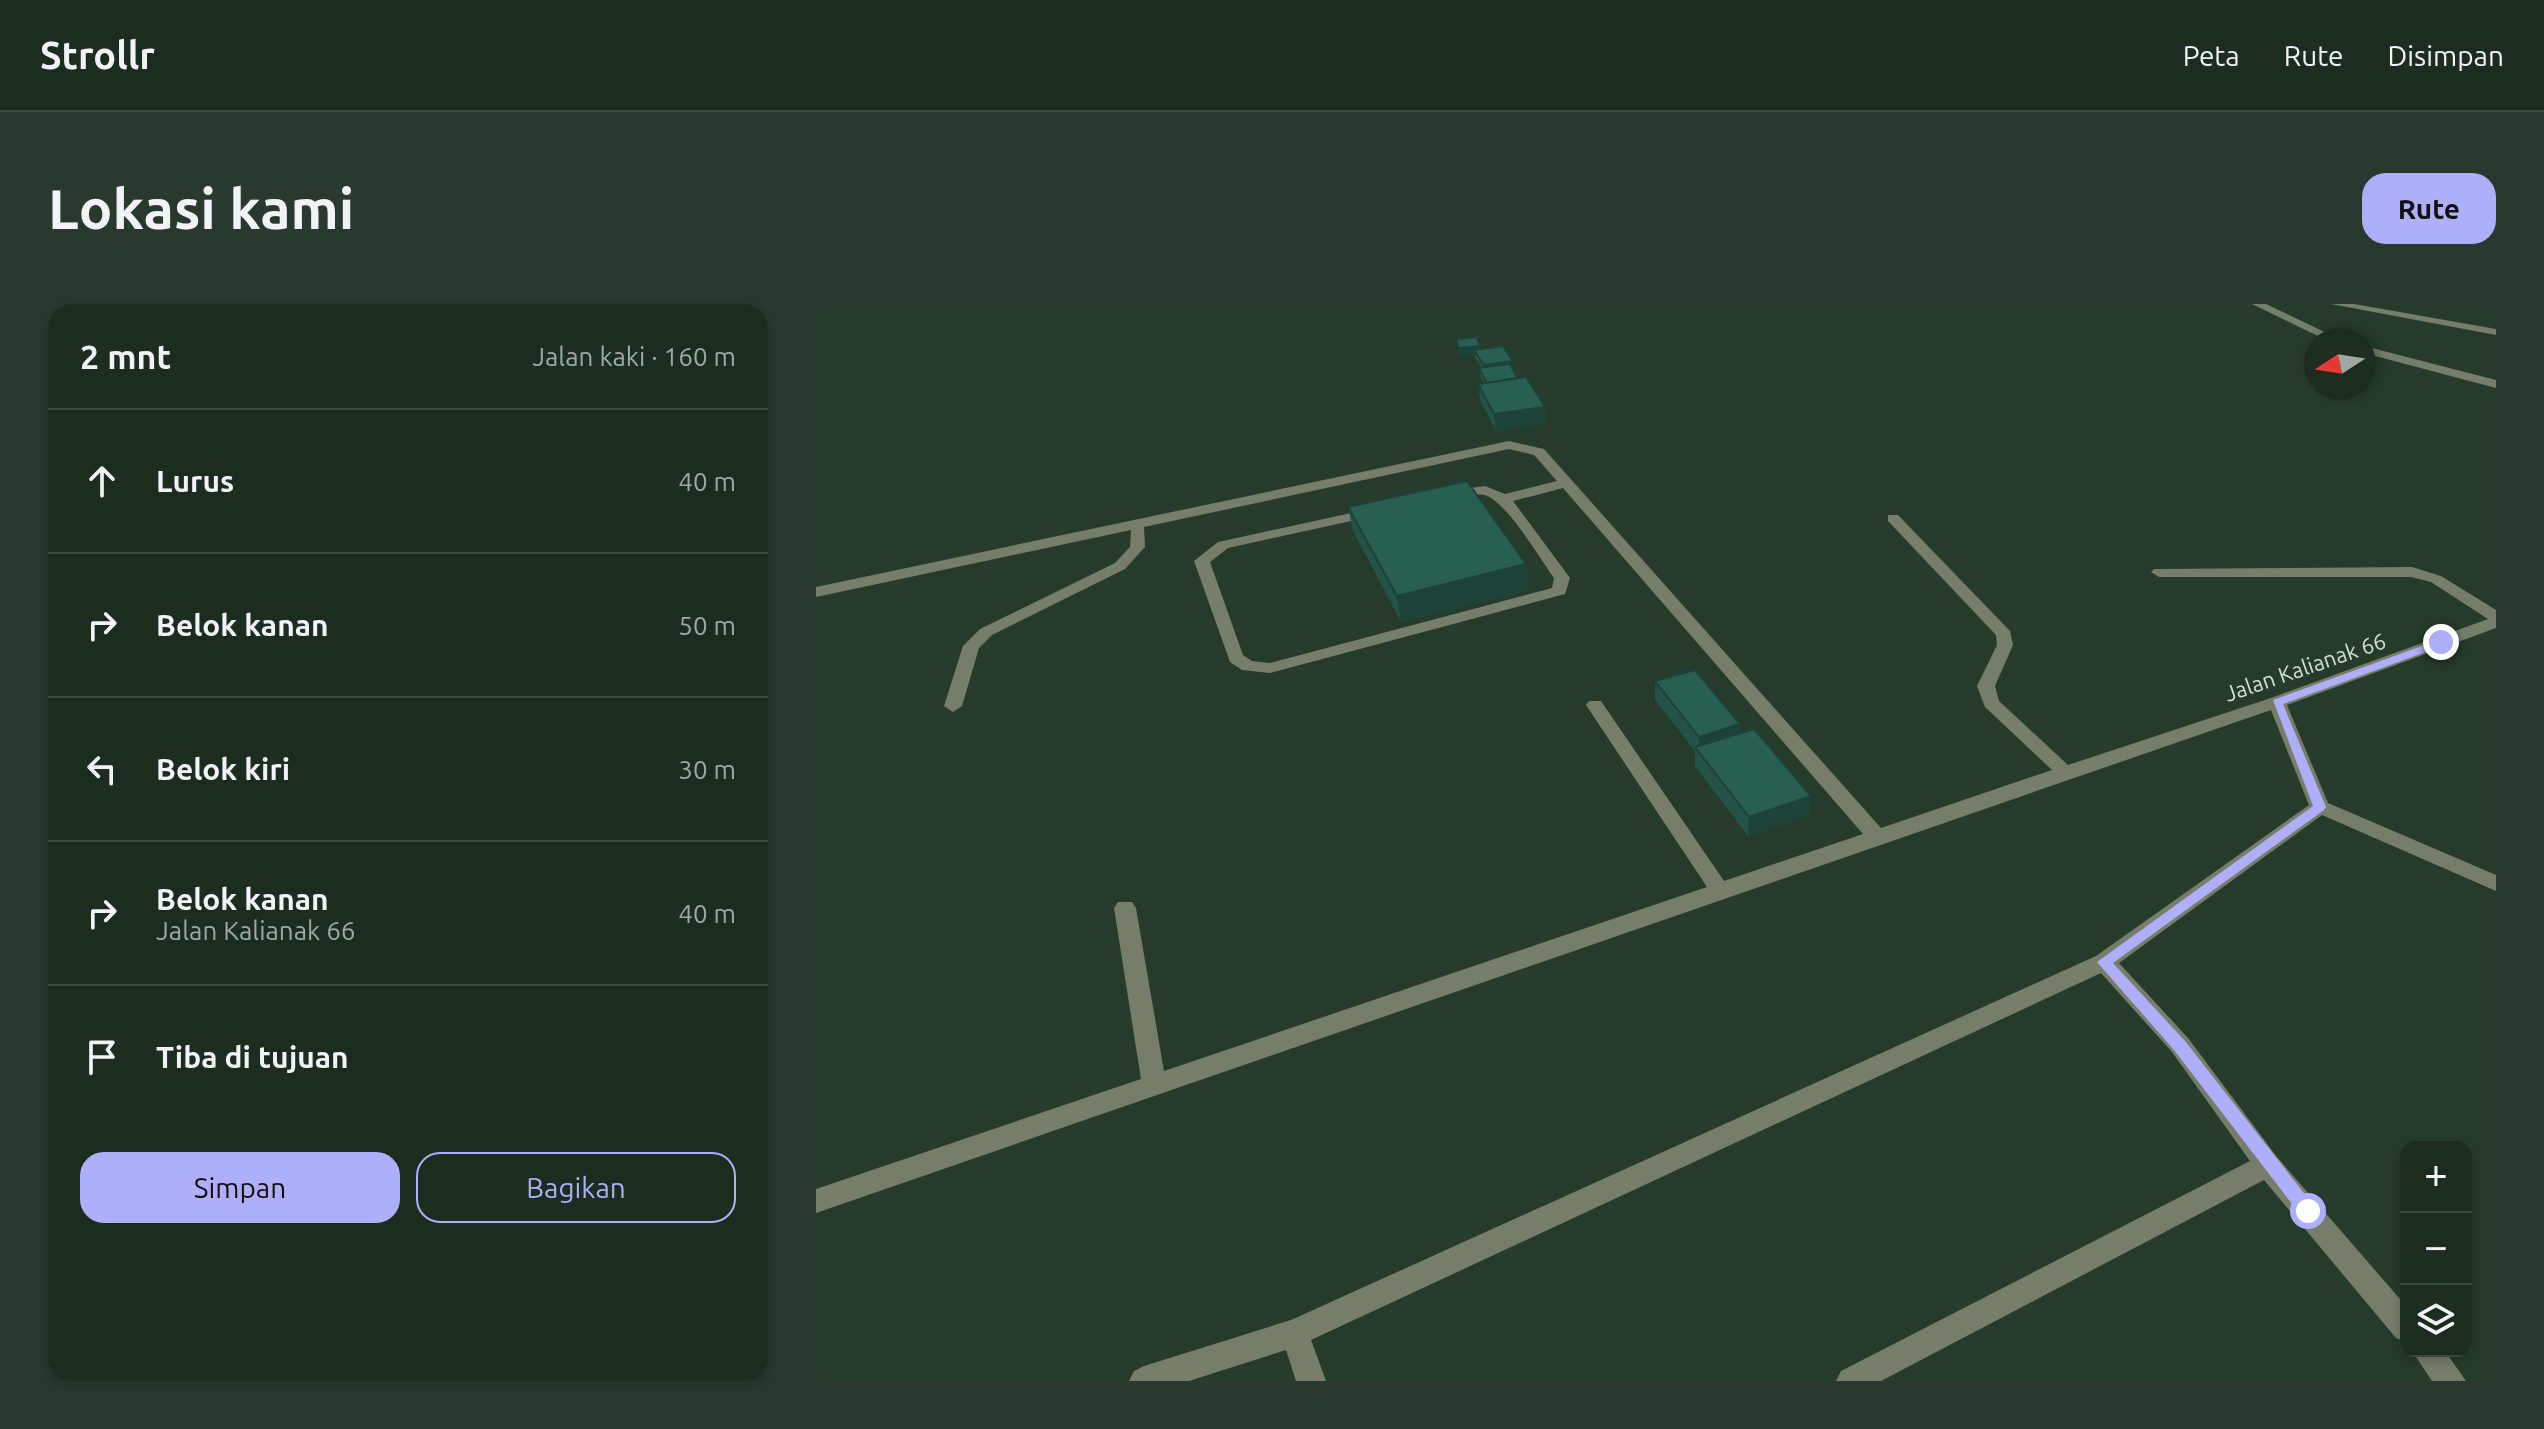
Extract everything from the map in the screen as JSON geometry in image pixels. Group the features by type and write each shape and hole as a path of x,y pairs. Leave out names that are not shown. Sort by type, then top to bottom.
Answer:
{"lane":[{"path":"2257,304 2309,328"},
{"path":"2336,304 2496,332"},
{"path":"2376,352 2496,384"},
{"path":"816,592 1509,445 1527,447 1539,452 1877,837"},
{"path":"1504,499 1566,483"},
{"path":"1395,507 1223,545 1207,555 1202,561 1236,658 1248,666 1270,668 1559,591 1562,578 1504,499 1485,490 1426,500"},
{"path":"1893,518 2004,634 2005,645 1986,686 1991,703 2065,772"},
{"path":"953,706 971,646 1006,620 1120,566 1137,553 1141,541 1136,522"},
{"path":"2159,572 2412,572 2436,579 2496,620"},
{"name":"Jalan Kalianak 66","path":"816,1201 2277,702 2496,620"},
{"path":"2277,702 2320,807 2496,883"},
{"path":"1595,705 1720,891"},
{"path":"1144,1381 1294,1333 2104,962 2320,807"},
{"path":"1125,908 1154,1085"},
{"path":"2104,962 2180,1045 2268,1165 2400,1321"},
{"path":"1851,1381 2268,1165"},
{"path":"1294,1333 1311,1381"},
{"path":"2431,1357 2451,1381"}],"building":[{"path":"1477,337 1480,346 1459,348 1456,339"},
{"path":"1503,346 1513,361 1484,365 1474,350"},
{"path":"1510,364 1517,378 1487,383 1479,368"},
{"path":"1526,377 1545,407 1494,414 1478,384"},
{"path":"1467,481 1526,564 1397,596 1348,507"},
{"path":"1695,670 1740,724 1699,737 1655,681"},
{"path":"1754,729 1811,796 1749,817 1695,747"}],"route":[{"path":"2308,1211 2268,1165 2180,1045 2104,962 2320,807 2277,702 2441,642"}]}
